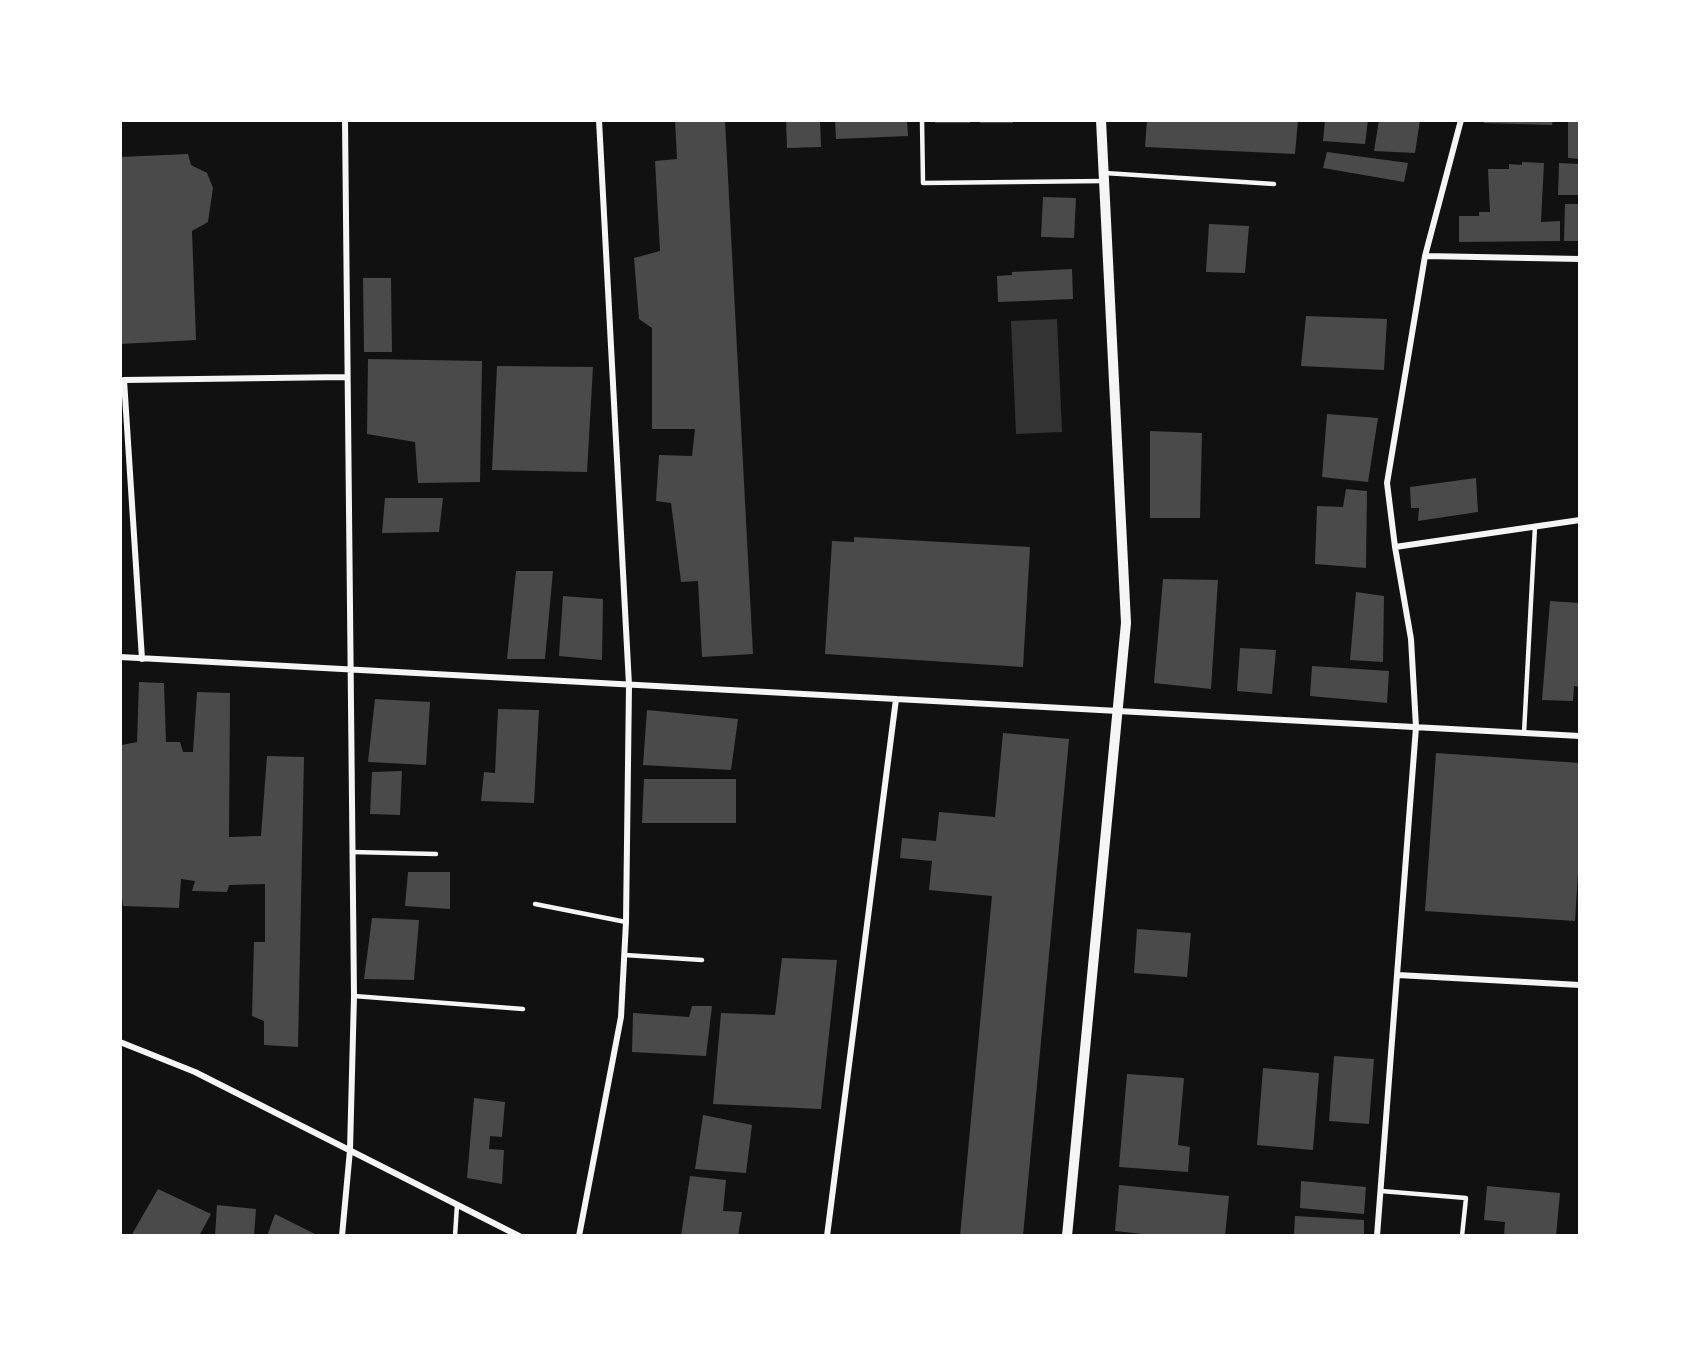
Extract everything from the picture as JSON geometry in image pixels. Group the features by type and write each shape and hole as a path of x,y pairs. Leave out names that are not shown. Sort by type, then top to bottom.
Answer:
{"street":[{"path":"342,1236 350,1150 354,996 345,377 345,120"},
{"path":"579,1236 621,1017 626,922 629,685 599,120"},
{"path":"1068,1236 1126,623 1101,120"},
{"path":"1377,1236 1416,727 1411,639 1395,547 1387,483 1425,256 1461,120"},
{"path":"1425,256 1580,259"},
{"path":"142,659 124,380 345,377"},
{"path":"1395,547 1580,520"},
{"path":"120,657 1580,736"},
{"path":"827,1236 896,699"},
{"path":"1398,975 1580,986"},
{"path":"120,1042 195,1072 519,1236"}],"lane":[{"path":"922,120 923,183 1103,177 1274,184"},
{"path":"1524,733 1535,526"},
{"path":"352,852 436,854"},
{"path":"535,904 626,922"},
{"path":"625,955 702,960"},
{"path":"354,996 523,1009"},
{"path":"1381,1191 1466,1198 1462,1236"},
{"path":"455,1236 457,1205"}],"shaded area":[{"path":"1057,319 1062,432 1016,434 1011,321"}],"building":[{"path":"675,120 725,120 753,654 702,657 698,581 681,582 671,503 656,501 659,455 692,456 695,429 652,429 652,328 639,319 634,258 660,251 655,161 677,159"},
{"path":"786,120 820,120 821,147 787,148"},
{"path":"835,120 907,120 908,136 836,139"},
{"path":"935,120 970,120 970,123 935,123"},
{"path":"980,120 1013,120 1013,123 980,123"},
{"path":"1147,120 1298,120 1295,154 1145,147"},
{"path":"1325,120 1368,120 1365,144 1323,141"},
{"path":"1379,120 1420,120 1415,153 1374,151"},
{"path":"1484,120 1553,120 1552,125 1484,123"},
{"path":"1568,120 1580,120 1580,159 1568,158"},
{"path":"1327,152 1408,163 1404,182 1323,168"},
{"path":"188,154 191,165 207,173 213,188 208,222 192,231 196,340 120,344 120,157"},
{"path":"1522,162 1544,163 1541,222 1560,221 1560,241 1459,242 1459,216 1479,216 1479,212 1490,212 1488,169 1509,169 1509,164 1522,165"},
{"path":"1559,163 1580,164 1580,195 1558,195"},
{"path":"1043,197 1076,198 1074,238 1041,237"},
{"path":"1565,204 1580,204 1580,241 1564,241"},
{"path":"1209,224 1249,226 1245,273 1206,272"},
{"path":"1072,269 1073,299 998,302 997,276 1012,275 1012,272"},
{"path":"363,278 391,278 392,352 364,352"},
{"path":"1306,316 1387,319 1384,370 1301,366"},
{"path":"368,359 482,361 480,482 418,483 415,442 367,434"},
{"path":"497,366 593,367 587,472 492,470"},
{"path":"1327,414 1378,418 1368,482 1322,477"},
{"path":"1150,431 1202,433 1200,518 1150,518"},
{"path":"1476,478 1478,512 1418,521 1419,508 1411,508 1410,487"},
{"path":"1346,489 1367,491 1366,568 1315,564 1317,506 1343,507"},
{"path":"385,498 443,498 439,532 382,533"},
{"path":"854,537 1030,547 1023,667 825,654 832,541 854,542"},
{"path":"516,571 553,571 545,659 507,659"},
{"path":"1163,579 1218,580 1211,689 1154,683"},
{"path":"1356,592 1384,596 1383,662 1350,660"},
{"path":"563,596 603,599 602,660 559,656"},
{"path":"1550,601 1580,603 1580,687 1574,686 1573,701 1542,700"},
{"path":"1240,648 1276,650 1272,694 1237,691"},
{"path":"1312,666 1389,671 1387,703 1310,696"},
{"path":"139,682 164,683 166,742 180,742 183,752 193,752 197,692 230,693 229,837 261,836 267,756 304,757 298,1047 264,1045 264,1021 252,1016 254,942 265,942 265,884 229,885 227,892 192,891 195,881 181,879 179,908 123,906 120,879 120,755 122,745 137,742"},
{"path":"375,699 430,702 426,765 368,762"},
{"path":"498,709 539,710 534,803 481,801 484,772 495,773"},
{"path":"647,710 738,719 731,770 643,765"},
{"path":"1003,733 1069,739 1023,1236 960,1236 992,896 929,890 932,861 900,858 902,838 936,841 939,812 995,817"},
{"path":"1436,753 1580,763 1580,841 1575,921 1425,911"},
{"path":"402,771 400,815 370,814 372,772"},
{"path":"644,779 736,779 736,823 642,823"},
{"path":"408,872 450,872 450,909 405,906"},
{"path":"372,918 419,920 414,980 364,979"},
{"path":"1137,929 1191,933 1187,977 1134,973"},
{"path":"782,958 837,960 821,1109 713,1104 721,1013 775,1015"},
{"path":"692,1006 712,1006 706,1056 632,1052 633,1013 689,1017"},
{"path":"1334,1056 1374,1059 1369,1124 1329,1121"},
{"path":"1263,1068 1319,1073 1313,1150 1257,1145"},
{"path":"1127,1074 1184,1078 1178,1145 1190,1147 1188,1172 1119,1167"},
{"path":"474,1098 505,1102 502,1137 490,1136 489,1149 504,1150 502,1184 467,1178"},
{"path":"703,1115 752,1125 746,1173 695,1169"},
{"path":"690,1176 726,1180 723,1211 742,1212 738,1236 681,1236"},
{"path":"1301,1181 1366,1187 1364,1214 1300,1208"},
{"path":"1119,1185 1229,1196 1225,1236 1161,1236 1115,1231"},
{"path":"1487,1186 1560,1193 1556,1236 1504,1236 1505,1222 1484,1220"},
{"path":"158,1189 211,1214 199,1236 131,1236"},
{"path":"217,1205 256,1209 254,1236 215,1236"},
{"path":"275,1214 319,1236 267,1236"},
{"path":"1295,1216 1364,1220 1364,1236 1294,1236"}]}
